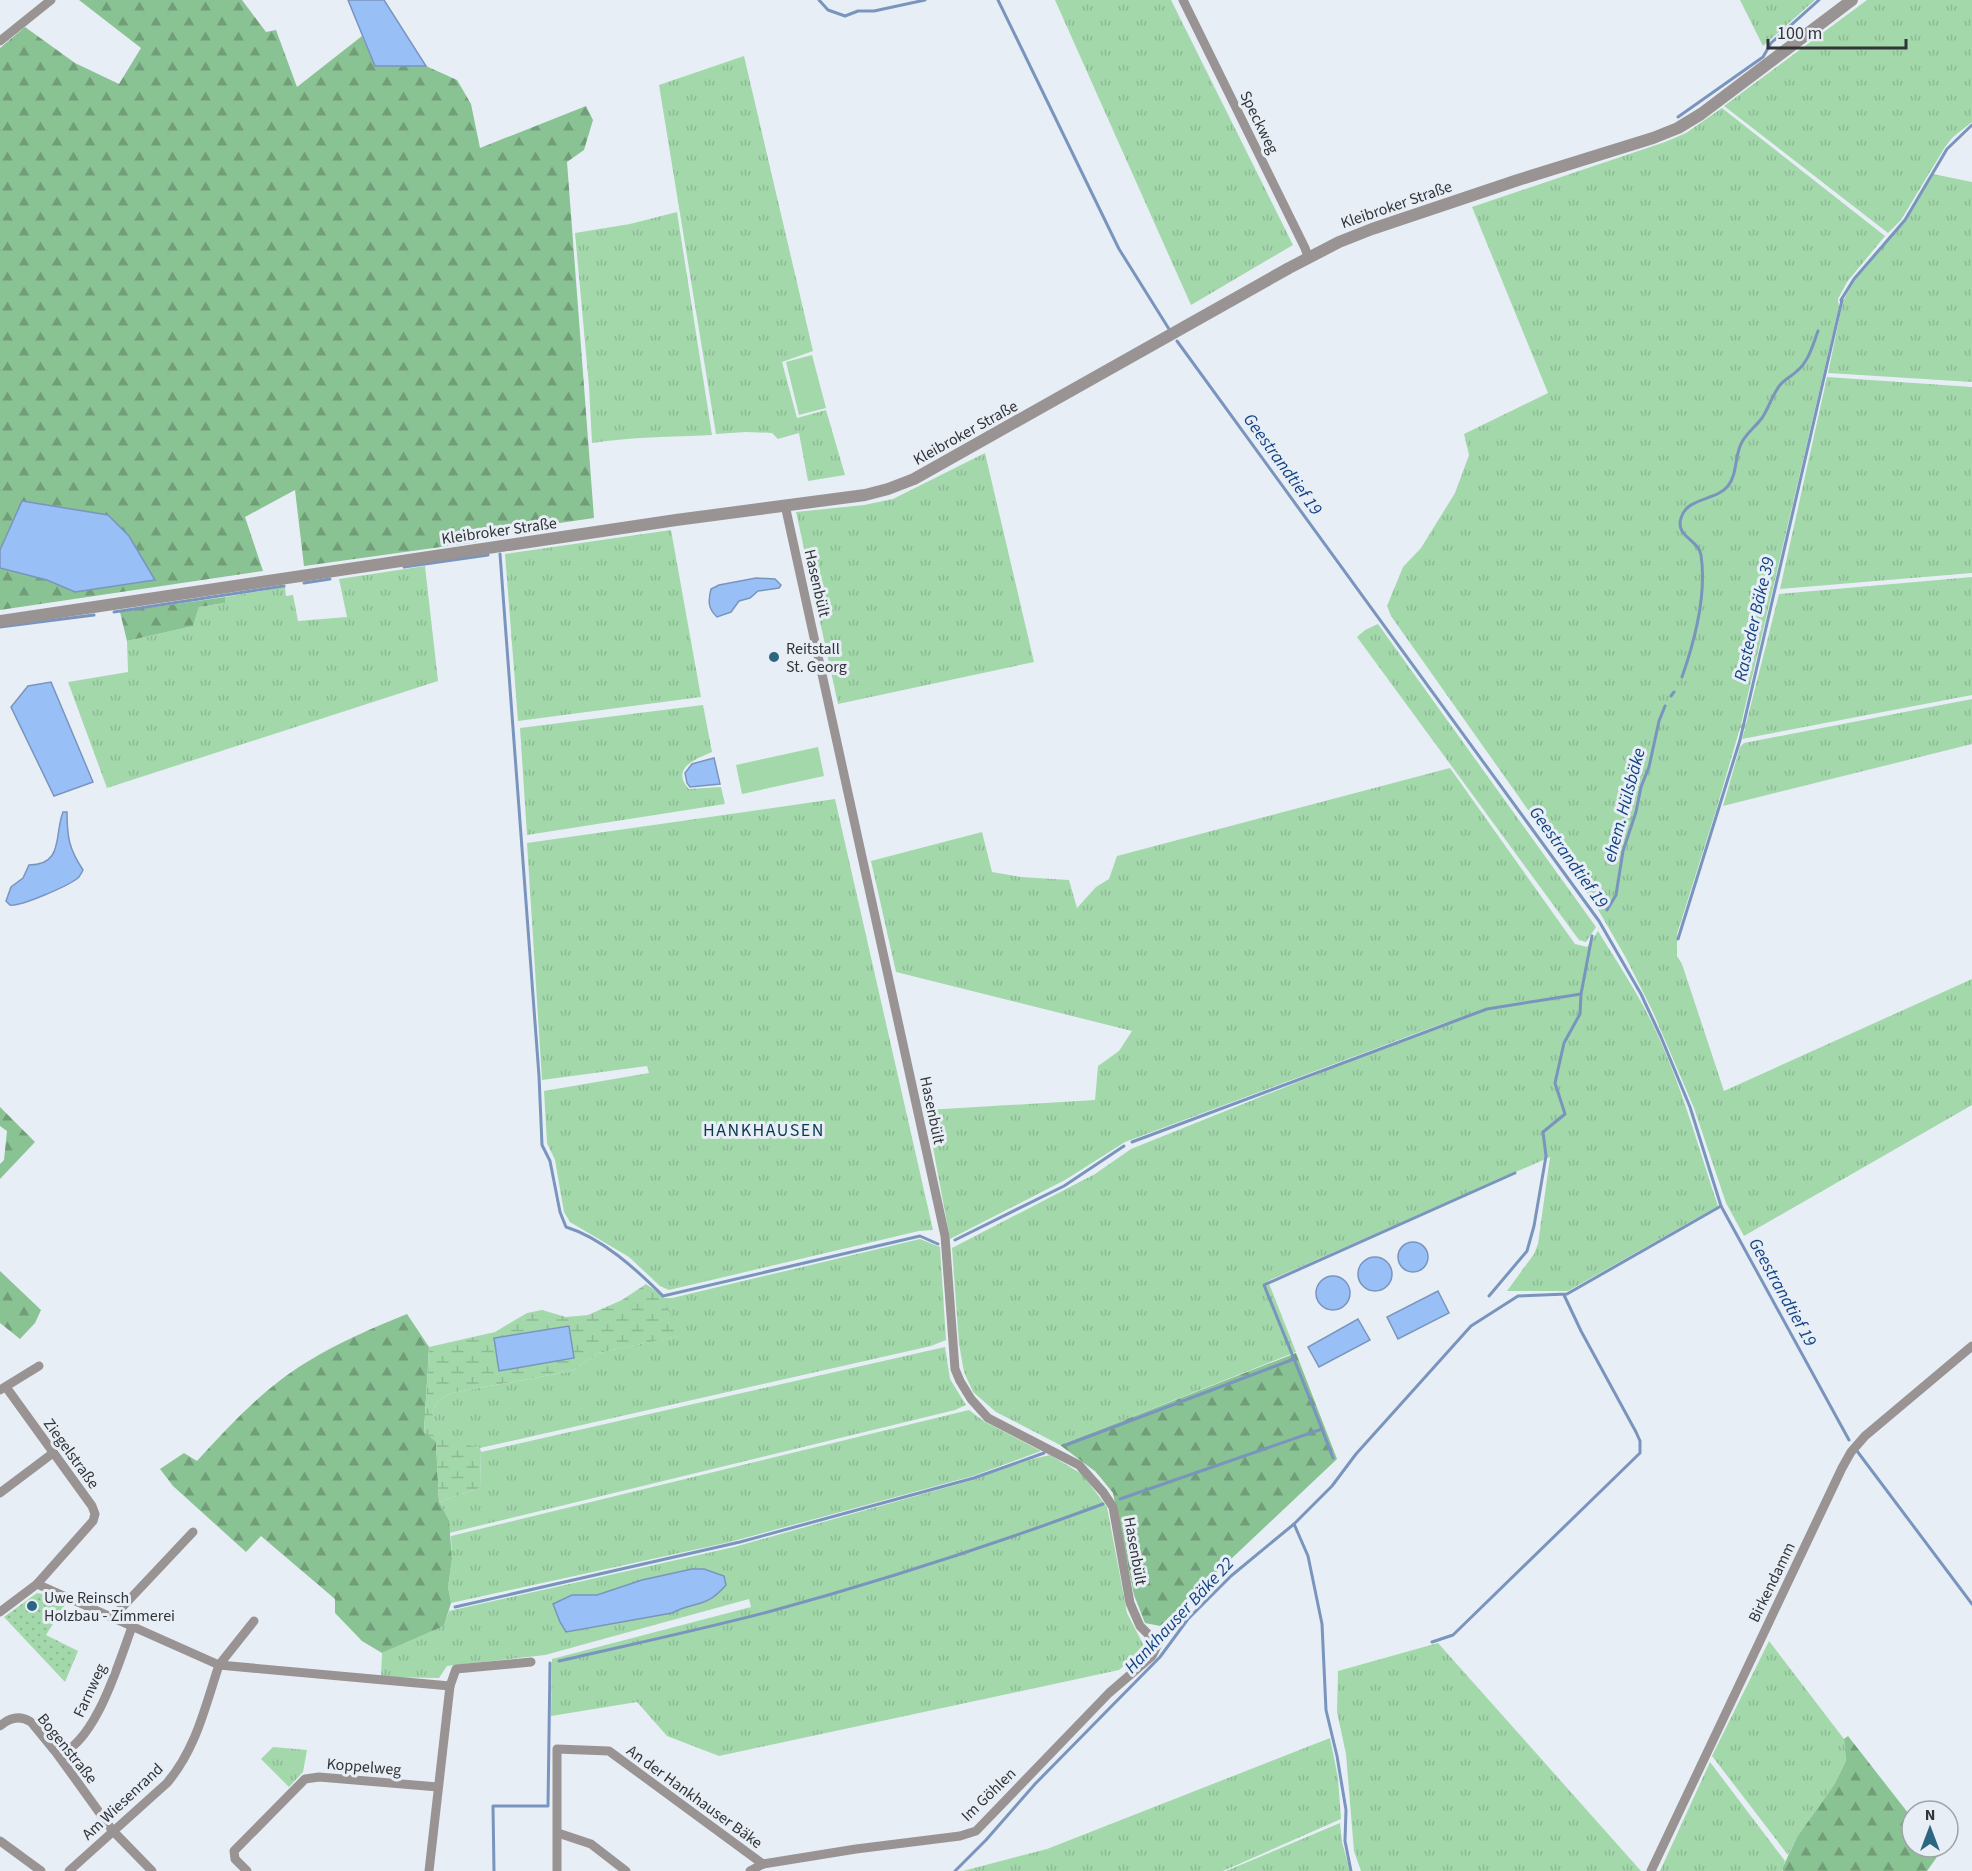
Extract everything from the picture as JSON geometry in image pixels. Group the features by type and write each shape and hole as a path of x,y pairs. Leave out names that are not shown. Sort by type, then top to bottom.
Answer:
{"street":[{"path":"0,41 51,0"},
{"name":"Speckweg","path":"1183,0 1308,257"},
{"name":"Kleibroker Straße","path":"0,621 865,495 888,489 914,479 1308,257 1339,242 1678,128 1701,114 1852,0"},
{"name":"Hasenbült","path":"785,505 945,1236 955,1369 971,1399 988,1418 1079,1465 1103,1492 1113,1507 1130,1603 1140,1626 1158,1644"},
{"name":"Birkendamm","path":"1651,1871 1851,1452 1865,1436 1972,1346"},
{"path":"3,1388 39,1366"},
{"name":"Ziegelstraße","path":"0,1612 37,1584 93,1521 95,1514 92,1506 3,1388"},
{"path":"0,1493 53,1454"},
{"path":"112,1618 193,1532"},
{"path":"37,1584 219,1665 450,1686"},
{"path":"219,1665 254,1621"},
{"name":"Farnweg","path":"58,1755 67,1752 96,1718 132,1627"},
{"name":"Im Göhlen","path":"750,1871 763,1864 960,1836 975,1831 1109,1693 1152,1656 1158,1644"},
{"path":"429,1871 450,1686 456,1669 531,1662"},
{"name":"Am Wiesenrand","path":"69,1871 167,1783 181,1766 201,1725 219,1665"},
{"name":"Bogenstraße","path":"0,1726 14,1717 32,1722 112,1830 152,1871"},
{"name":"An der Hankhauser Bäke","path":"558,1833 557,1749 609,1751 763,1864"},
{"name":"Koppelweg","path":"247,1871 235,1859 234,1851 305,1779 319,1777 438,1787"},
{"path":"557,1871 558,1833 591,1844 626,1871"},
{"path":"0,1842 41,1871"}],"green space":[{"path":"79,0 242,0 266,32 276,30 297,87 362,36 375,66 426,66 457,80 471,104 480,148 586,106 593,120 584,150 567,162 594,518 498,532 477,542 304,566 295,490 245,517 263,571 0,610 0,568 47,579 75,592 155,580 129,536 108,515 22,501 0,550 0,48 25,27 75,63 119,84 141,48"},
{"path":"1055,0 1171,0 1293,245 1191,305"},
{"path":"1740,0 1815,0 1763,46"},
{"path":"1867,0 1972,0 1972,122 1953,137 1945,147 1901,220 1888,233 1724,106"},
{"path":"744,56 813,351 782,362 797,418 826,410 845,475 808,481 799,433 778,439 772,433 716,434 659,85"},
{"path":"1722,108 1885,236 1847,282 1838,299 1839,307 1741,724 1746,724 1779,594 1972,577 1972,695 1742,739 1745,729 1740,728 1677,934 1677,956 1682,964 1724,1091 1972,979 1972,1105 1744,1236 1726,1203 1694,1108 1653,1012 1626,958 1596,906 1391,616 1387,606 1403,567 1421,548 1455,493 1469,455 1464,434 1548,393 1472,207 1665,142 1686,133"},
{"path":"1933,174 1972,182 1972,382 1828,373 1843,301 1855,279 1906,220"},
{"path":"677,212 712,435 637,438 592,443 575,233 630,224"},
{"path":"812,355 826,408 799,415 786,362"},
{"path":"1827,377 1972,387 1972,573 1780,589"},
{"path":"985,453 1034,662 838,704 796,512 864,505 893,499"},
{"path":"671,530 701,697 518,721 505,554"},
{"path":"425,566 438,681 107,788 68,682 128,672 127,641 193,626 199,607 225,603 225,597 285,587 286,596 293,595 298,621 347,617 339,579"},
{"path":"225,597 225,603 199,607 193,626 127,641 120,612"},
{"path":"1378,624 1596,927 1586,942 1579,940 1357,637"},
{"path":"1972,699 1972,744 1723,806 1740,747 1744,743"},
{"path":"703,705 712,752 687,765 682,775 689,789 721,787 725,804 527,835 520,728"},
{"path":"818,747 824,776 742,794 736,765"},
{"path":"1450,768 1575,944 1587,947 1598,931 1624,973 1660,1039 1687,1110 1718,1206 1568,1291 1507,1291 1534,1254 1538,1244 1550,1157 1268,1281 1296,1352 1060,1445 996,1412 973,1392 964,1372 959,1344 952,1248 1095,1174 1131,1149 1452,1020 1125,1142 1065,1180 950,1239 926,1110 1095,1100 1098,1066 1119,1051 1132,1031 896,972 871,861 982,832 992,872 1021,877 1069,880 1077,908 1096,887 1109,879 1117,856"},
{"path":"835,799 933,1230 919,1231 669,1290 660,1286 629,1257 570,1222 564,1212 555,1160 547,1143 544,1091 649,1073 647,1066 542,1080 527,843"},
{"path":"0,1107 35,1142 0,1179 0,1164 4,1160 7,1131 0,1126"},
{"path":"920,1239 940,1247 946,1340 931,1346 480,1448 440,1438 432,1412 438,1401 451,1393 572,1371 598,1353 678,1336 663,1298 672,1298"},
{"path":"0,1271 41,1310 35,1323 20,1339 0,1323"},
{"path":"646,1284 663,1296 679,1336 598,1353 572,1371 451,1393 438,1401 432,1412 440,1437 480,1448 481,1452 480,1488 439,1502 436,1442 424,1432 429,1347 495,1332 527,1313 542,1310 566,1317 588,1315 622,1300"},
{"path":"407,1314 429,1347 424,1432 436,1441 439,1502 449,1520 452,1559 448,1587 451,1603 444,1626 382,1653 362,1641 335,1613 335,1599 261,1536 246,1552 173,1486 160,1469 184,1453 197,1461 249,1407 292,1372 344,1342"},
{"path":"945,1347 950,1379 966,1405 955,1410 449,1533 449,1520 439,1502 480,1488 481,1452"},
{"path":"1296,1353 1337,1459 1160,1626 1145,1623 1134,1595 1113,1493 1096,1472 1060,1445"},
{"path":"969,1410 985,1422 1041,1451 973,1476 730,1542 451,1603 448,1587 452,1559 451,1536"},
{"path":"1050,1455 1082,1474 1107,1507 1127,1613 1145,1648 1119,1670 719,1756 667,1736 637,1702 551,1716 552,1659 751,1607 749,1599 545,1655 447,1666 439,1678 381,1677 382,1653 444,1626 449,1611 734,1547 973,1480 1028,1460","holes":["692,1569 687,1606 672,1613 566,1632 572,1595 597,1595 642,1580"]},
{"path":"37,1593 47,1595 65,1605 46,1635 78,1651 65,1682 4,1617"},
{"path":"1769,1641 1844,1739 1846,1761 1834,1785 1797,1837 1788,1855 1712,1756"},
{"path":"1438,1643 1641,1871 1361,1871 1354,1851 1346,1754 1337,1712 1338,1671"},
{"path":"1848,1736 1900,1803 1900,1859 1936,1859 1927,1871 1783,1871 1797,1837 1834,1785 1846,1761 1844,1739"},
{"path":"1330,1738 1338,1778 1341,1819 1223,1871 963,1871 1047,1849"},
{"path":"273,1747 307,1750 303,1772 289,1787 261,1759"},
{"path":"1710,1762 1785,1861 1782,1871 1660,1871"},
{"path":"1340,1823 1342,1842 1350,1871 1226,1871"}],"water":[{"path":"348,0 384,0 426,66 375,66"},
{"path":"22,501 108,515 129,536 155,580 75,592 47,580 0,568 0,550"},
{"path":"756,578 775,579 781,585 779,588 758,591 750,598 739,601 731,612 717,617 714,614 709,597 711,589 719,585"},
{"path":"51,682 93,782 54,796 11,707 28,686"},
{"path":"714,758 720,784 690,787 685,773 692,764"},
{"path":"63,812 67,812 70,843 82,872 73,882 55,891 23,903 10,905 6,901 11,887 23,878 29,865 40,864 53,854"},
{"path":"1413,1242 1424,1246 1428,1257 1424,1268 1413,1272 1402,1268 1398,1257 1402,1246"},
{"path":"1375,1257 1387,1262 1392,1274 1387,1286 1375,1291 1363,1286 1358,1274 1363,1262"},
{"path":"1333,1276 1345,1281 1350,1293 1345,1305 1333,1310 1321,1305 1316,1293 1321,1281"},
{"path":"1438,1291 1449,1313 1398,1339 1387,1317"},
{"path":"1358,1319 1370,1340 1319,1367 1308,1347"},
{"path":"569,1326 574,1358 499,1371 494,1338"},
{"path":"692,1569 704,1569 724,1576 726,1585 712,1598 672,1613 566,1632 553,1604 572,1595 597,1595 642,1580"}],"waterway":[{"path":"819,0 828,10 845,16 858,11 874,11 925,0"},
{"name":"Geestrandtief 19","path":"998,0 1119,249 1169,329"},
{"path":"1678,117 1763,57 1771,43 1819,0"},
{"path":"1841,300 1854,279 1905,220 1947,149 1972,125"},
{"name":"Rasteder Bäke 39","path":"1678,939 1740,740 1842,300"},
{"name":"ehem. Hülsbäke","path":"1682,677 1699,617 1702,570 1699,550 1681,530 1681,518 1689,506 1723,491 1728,486 1742,442 1762,418 1780,385 1805,362 1818,331"},
{"name":"Geestrandtief 19","path":"1177,341 1599,921 1641,994 1661,1037 1690,1107 1721,1206 1849,1440"},
{"path":"500,554 539,1076 542,1145 550,1161 560,1212 566,1227 605,1247 630,1265 663,1296 920,1236 938,1244"},
{"path":"404,567 488,555"},
{"path":"304,583 330,579"},
{"path":"114,612 284,586"},
{"path":"0,627 94,615"},
{"name":"ehem. Hülsbäke","path":"1671,696 1674,692"},
{"name":"ehem. Hülsbäke","path":"1607,910 1616,895 1623,851 1665,706"},
{"name":"Hankhauser Bäke 22","path":"1489,1296 1527,1251 1534,1226 1546,1156 1543,1132 1565,1114 1555,1083 1564,1043 1580,1014 1581,994 1592,936"},
{"path":"1132,1142 1487,1009 1581,994"},
{"path":"955,1240 1064,1186 1124,1146"},
{"path":"1294,1359 1264,1285 1515,1173"},
{"name":"Hankhauser Bäke 22","path":"955,1871 986,1840 1035,1784 1160,1657 1188,1619 1231,1576 1294,1524 1332,1486 1356,1454 1471,1326 1518,1296 1567,1294 1721,1206"},
{"path":"1432,1642 1453,1635 1640,1453 1640,1441 1636,1432 1564,1295"},
{"path":"1066,1445 1294,1359 1322,1429"},
{"path":"1120,1499 1322,1429 1333,1458"},
{"name":"Geestrandtief 19","path":"1857,1451 1972,1604"},
{"path":"455,1607 740,1542 974,1478 1044,1453"},
{"path":"559,1661 716,1625 810,1600 978,1548 1103,1504"},
{"path":"1294,1524 1308,1556 1322,1624 1326,1710 1346,1810 1345,1841 1351,1871"},
{"path":"494,1871 493,1806 548,1806 550,1663"}],"place":[{"name":"Reitstall St. Georg","path":"774,657"},
{"name":"Uwe Reinsch Holzbau - Zimmerei","path":"32,1606"}],"district":[{"name":"HANKHAUSEN","path":"764,1130"}]}
